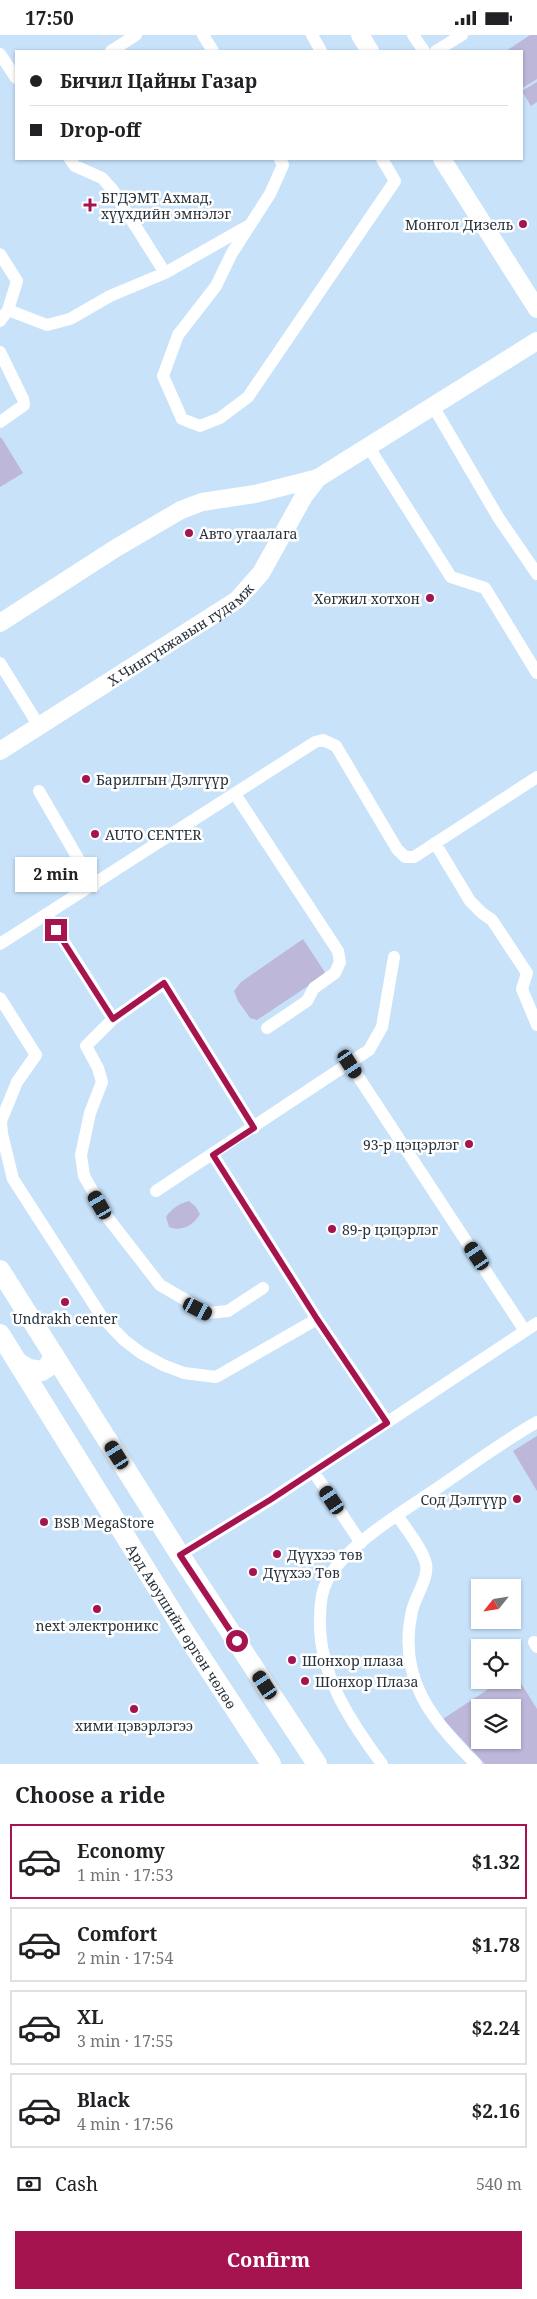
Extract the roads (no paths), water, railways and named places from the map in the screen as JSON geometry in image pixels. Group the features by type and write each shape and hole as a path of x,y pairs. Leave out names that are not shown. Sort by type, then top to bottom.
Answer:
{"main road":[{"path":"360,35 369,50"},
{"path":"443,160 537,309"},
{"name":"Х.Чингүнжавын гудамж","path":"0,623 181,510 202,501 255,494 318,478 537,341"},
{"name":"Х.Чингүнжавын гудамж","path":"0,751 237,600 262,573 304,496 318,478"},
{"path":"0,1270 180,1555 316,1764"},
{"name":"Ард Аюушийн өргөн чөлөө","path":"0,1334 189,1639 271,1764"},
{"path":"19,1363 29,1369 42,1371 48,1367 54,1355"}],"street":[{"path":"113,50 136,35"},
{"path":"203,35 212,50"},
{"path":"312,35 320,50"},
{"path":"414,35 423,50"},
{"path":"438,50 462,35"},
{"path":"0,54 15,76"},
{"path":"71,160 75,166 102,178 112,189 165,273"},
{"path":"280,160 283,165 280,175 252,224 232,253 216,286 178,335 163,376 182,419 200,426 220,418 248,397 394,181 383,160"},
{"path":"8,310 47,325 70,319 110,295 165,273 252,224"},
{"path":"0,254 18,281 8,310 0,321"},
{"path":"0,352 23,399 24,405 0,422"},
{"path":"433,406 498,517 537,574"},
{"path":"368,446 452,577 485,588 537,673"},
{"path":"0,663 39,726"},
{"path":"0,944 94,886 315,742 323,740 336,746 397,849 405,857 414,857 537,777"},
{"path":"39,791 94,886"},
{"path":"235,794 338,951 340,962 335,973 314,988 307,1001 267,1028"},
{"path":"435,843 470,901 492,920 532,970 522,989 537,1025"},
{"path":"47,915 113,1019"},
{"path":"156,1191 254,1128 369,1050 382,1027 394,957"},
{"path":"254,1128 164,983 113,1019 86,1046 98,1068 102,1082 83,1139 80,1155 84,1176 108,1217 160,1285 189,1304 208,1313 228,1311 263,1288"},
{"path":"0,998 36,1055 30,1067 17,1082 1,1121 2,1134 13,1179 102,1317 124,1341 163,1365 184,1373 216,1377 317,1319"},
{"path":"350,1064 526,1331"},
{"path":"213,1155 317,1319 387,1423"},
{"path":"180,1555 387,1423 537,1323"},
{"path":"382,1764 351,1717 334,1687 326,1667 320,1630 321,1604 327,1581 337,1567 361,1543 397,1515 537,1422"},
{"path":"313,1471 361,1543"},
{"path":"397,1515 426,1564 426,1573 411,1617 409,1656 411,1671 416,1686 425,1701 456,1743 476,1764"}],"place":[{"name":"БГДЭМТ Ахмад, хүүхдийн эмнэлэг","path":"90,205"},
{"name":"Монгол Дизель","path":"523,224"},
{"name":"Авто угаалага","path":"189,533"},
{"name":"Хөгжил хотхон","path":"430,598"},
{"name":"Барилгын Дэлгүүр","path":"86,779"},
{"name":"AUTO CENTER","path":"95,834"},
{"name":"93-р цэцэрлэг","path":"469,1144"},
{"name":"89-р цэцэрлэг","path":"332,1229"},
{"name":"Undrakh center","path":"65,1302"},
{"name":"Сод Дэлгүүр","path":"517,1499"},
{"name":"BSB MegaStore","path":"44,1522"},
{"name":"Дүүхээ төв","path":"277,1554"},
{"name":"Дүүхээ Төв","path":"253,1572"},
{"name":"next электроникс","path":"97,1609"},
{"name":"Шонхор плаза","path":"292,1660"},
{"name":"Шонхор Плаза","path":"305,1681"},
{"name":"хими цэвэрлэгээ","path":"134,1709"}]}
